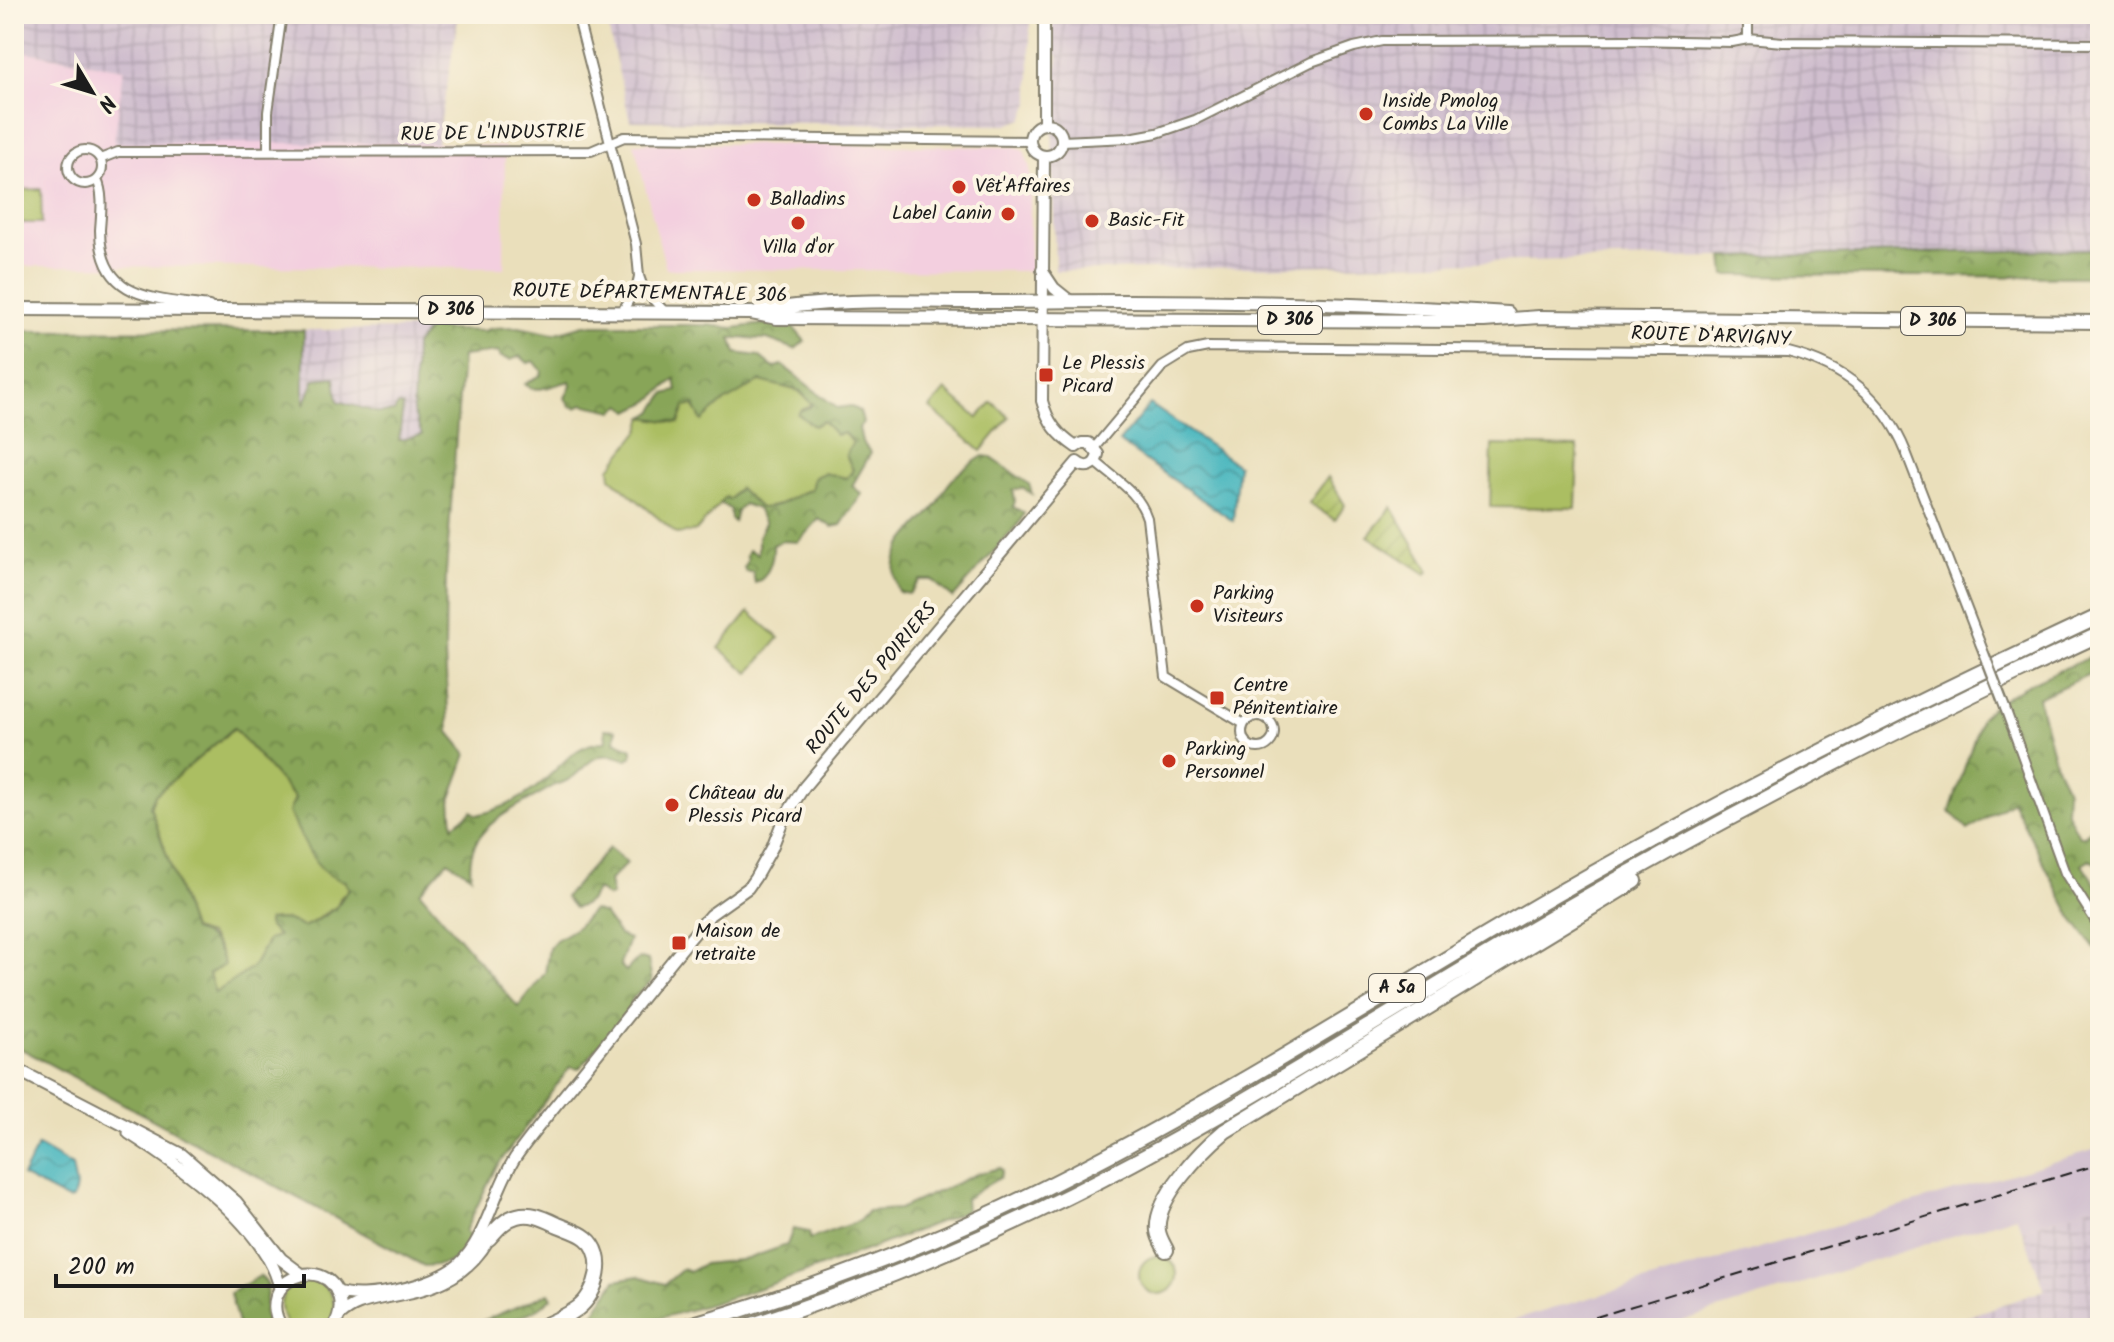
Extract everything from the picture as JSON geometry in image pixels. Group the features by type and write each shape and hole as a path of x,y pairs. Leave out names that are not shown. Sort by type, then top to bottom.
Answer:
{"highway":[{"name":"A 5a","path":"680,1328 897,1254 1073,1174 1209,1100 1678,825 1899,711 2100,616"},
{"name":"A 5a","path":"743,1328 900,1272 1076,1192 1218,1115 1543,922 1691,839 1915,722 2100,634"},
{"path":"1166,1250 1158,1226 1169,1196 1195,1160 1225,1131 1655,869 1691,839"},
{"path":"489,1238 505,1221 525,1214 538,1216 577,1233 593,1246 598,1260 592,1292 581,1307 539,1328"}],"main road":[{"name":"D 306","path":"751,313 783,307 854,302 1069,300 1359,304 1539,317 2100,322"},
{"name":"D 306","path":"14,309 234,309"},
{"name":"ROUTE DÉPARTEMENTALE 306","path":"234,309 751,313 777,318 1041,319"},
{"name":"D 306","path":"1041,319 1484,321 1539,317"},
{"path":"14,1068 98,1113 161,1142 191,1163 236,1202 281,1259 301,1274 321,1277 336,1291 340,1303 339,1316 333,1328"},
{"path":"98,1113 207,1188 245,1227 276,1270 280,1288"},
{"path":"176,1164 191,1163"},
{"path":"339,1316 359,1302 417,1292 441,1284 468,1266 489,1238"},
{"path":"282,1328 274,1308 280,1288 289,1279 301,1274"}],"street":[{"path":"268,151 268,112 282,14"},
{"path":"577,14 636,244 639,276 644,290 666,313"},
{"path":"1044,14 1044,124"},
{"path":"1748,14 1748,39"},
{"path":"1062,141 1129,138 1157,133 1195,120 1311,62 1382,41 1732,42 1748,39 1783,42 2100,44"},
{"path":"1044,124 1034,130 1030,141 1034,152 1044,157 1055,154 1062,141"},
{"path":"1044,124 1057,129 1062,141"},
{"name":"RUE DE L'INDUSTRIE","path":"100,159 118,152 591,151 624,137 1030,141"},
{"path":"79,151 94,153 100,159 101,174 97,180 83,185 75,182 67,170 68,162 79,151"},
{"path":"1044,157 1041,394 1046,416 1055,431 1076,447"},
{"path":"97,180 101,197 100,248 109,272 117,281 125,288 150,297 234,309"},
{"path":"1042,270 1054,288 1069,300"},
{"path":"622,312 637,286 639,276"},
{"name":"ROUTE D'ARVIGNY","path":"1095,447 1162,367 1188,351 1208,347 1788,352 1830,366 1853,380 1876,400 1892,422 2005,708 2065,873 2100,928"},
{"path":"1085,442 1095,447 1098,454 1096,462 1086,466 1077,462 1074,455 1076,447 1085,442"},
{"name":"ROUTE DES POIRIERS","path":"499,1189 517,1156 682,948 712,913 748,888 804,787 1077,462"},
{"path":"1096,462 1143,505 1166,677 1244,724"},
{"path":"489,1238 499,1189"},
{"path":"336,1291 357,1295 424,1283 446,1274 474,1245 499,1189"}],"shaded area":[{"path":"14,14 459,14 437,143 114,143 124,69 20,51 14,45"},
{"path":"605,14 1030,14 1030,103 1023,119 1007,125 630,121"},
{"path":"1053,14 2100,14 2100,249 1055,271 1051,66 1058,66 1058,55 1051,54"},
{"path":"14,45 20,51 124,69 115,143 437,143 505,147 504,268 14,266"},
{"path":"634,143 1016,147 1024,151 1030,168 1030,271 666,269"},
{"path":"429,329 415,345 413,412 422,435 399,440 403,406 394,412 378,413 338,401 304,408 304,330"},
{"path":"2100,1148 2100,1203 2022,1230 2016,1216 1660,1328 1487,1328"},
{"path":"2100,1203 2100,1328 1933,1328 2045,1290 2022,1230"}],"green space":[{"path":"41,189 42,223 20,223 20,190"},
{"path":"2100,249 2100,277 1725,275 1723,257"},
{"path":"584,325 707,325 733,328 791,325 805,341 795,349 767,339 731,338 736,353 759,356 774,368 782,365 837,408 851,406 860,412 862,442 871,453 852,486 862,494 841,525 832,527 819,519 798,542 782,541 773,545 769,567 760,581 755,583 753,572 746,572 744,568 746,556 749,550 758,554 758,537 765,523 757,509 744,504 737,511 734,522 730,509 720,503 726,497 729,500 739,488 760,508 774,506 811,490 814,477 824,473 847,478 853,470 846,455 853,442 844,433 836,435 823,421 814,426 798,414 812,404 800,391 760,381 721,404 702,421 693,405 685,407 679,423 644,417 653,412 665,394 677,391 675,379 650,401 630,411 622,405 614,411 582,404 577,408 570,406 565,398 570,381 540,389 525,384 541,375 542,371 534,361 528,363 520,356 511,360 501,357 498,352 462,356 446,573 445,653 449,732 467,754 451,798 453,826 472,811 477,815 492,811 528,794 575,752 595,743 606,742 605,729 616,730 615,741 632,749 632,756 627,760 613,756 594,759 566,781 510,810 485,830 476,843 471,858 471,876 448,861 420,892 518,1007 545,973 549,948 576,928 593,910 604,914 619,935 629,939 620,965 626,971 638,960 648,960 652,981 632,999 628,1012 579,1069 570,1067 495,1169 465,1231 473,1240 463,1253 441,1265 424,1266 14,1045 14,331 304,330 304,405 315,379 335,377 338,401 379,413 394,412 398,405 403,406 399,440 422,435 413,412 415,345 429,329 483,331 519,327 553,334","holes":["234,728 295,798 289,812 310,854 334,878 345,881 349,889 334,909 306,926 286,920 269,920 267,925 278,936 268,940 252,968 215,993 209,974 224,965 222,958 209,938 192,930 150,806 155,795"]},
{"path":"760,380 799,391 812,404 798,414 823,421 836,435 843,433 853,442 853,470 847,478 841,477 801,493 775,508 760,508 739,488 729,501 726,497 696,531 677,534 611,478 610,468 640,430 644,417 679,423 684,407 693,405 702,420"},
{"path":"945,390 978,418 992,402 1009,417 981,451 930,408"},
{"path":"1492,445 1578,447 1576,508 1490,507"},
{"path":"983,456 990,457 1029,484 1032,494 1023,488 1013,490 1013,507 1024,513 1020,522 953,598 932,580 920,580 909,594 899,592 895,565 903,544 936,506 953,478"},
{"path":"1328,477 1345,505 1335,520 1309,503"},
{"path":"1392,507 1429,571 1426,574 1368,536"},
{"path":"749,612 779,638 749,673 719,648"},
{"path":"2100,653 2100,669 2038,698 2057,769 2067,789 2066,811 2079,836 2084,836 2096,822 2100,822 2100,866 2090,859 2082,864 2100,891 2100,943 2095,948 2072,918 2012,801 1968,830 1950,811 1981,718 2022,688"},
{"path":"234,728 295,798 349,889 340,898 337,907 302,927 282,919 269,920 267,925 278,936 268,940 253,968 215,994 209,974 224,965 219,949 209,935 192,930 150,806 155,795"},
{"path":"609,848 627,863 609,881 612,896 607,897 597,889 588,902 574,908 565,897"},
{"path":"1000,1168 1000,1177 965,1199 966,1211 890,1241 716,1302 620,1325 594,1324 592,1316 616,1280 638,1276 665,1284 683,1269 689,1272 704,1264 747,1259 787,1245 793,1229 809,1232 810,1239 859,1221 868,1211 899,1209 977,1174"},
{"path":"1158,1256 1171,1262 1177,1275 1171,1288 1158,1294 1145,1288 1139,1275 1145,1262"},
{"path":"260,1276 268,1284 264,1315 271,1328 239,1328 230,1293"},
{"path":"308,1279 329,1291 333,1298 333,1313 325,1328 289,1328 282,1312 282,1297 291,1286"},
{"path":"549,1293 552,1298 539,1308 497,1328 466,1328"}],"water":[{"path":"1150,404 1238,465 1233,521 1119,442"},
{"path":"38,1146 72,1166 76,1187 73,1199 68,1200 22,1176"}],"railway":[{"path":"1560,1328 2100,1164"}],"place":[{"name":"Inside Pmolog Combs La Ville","path":"1366,114"},
{"name":"Vêt'Affaires","path":"959,187"},
{"name":"Balladins","path":"754,200"},
{"name":"Label Canin","path":"1008,214"},
{"name":"Basic-Fit","path":"1092,221"},
{"name":"Villa d'or","path":"798,223"},
{"name":"Le Plessis Picard","path":"1046,375"},
{"name":"Parking Visiteurs","path":"1197,606"},
{"name":"Centre Pénitentiaire","path":"1217,698"},
{"name":"Parking Personnel","path":"1169,761"},
{"name":"Château du Plessis Picard","path":"672,805"},
{"name":"Maison de retraite","path":"679,943"}]}
